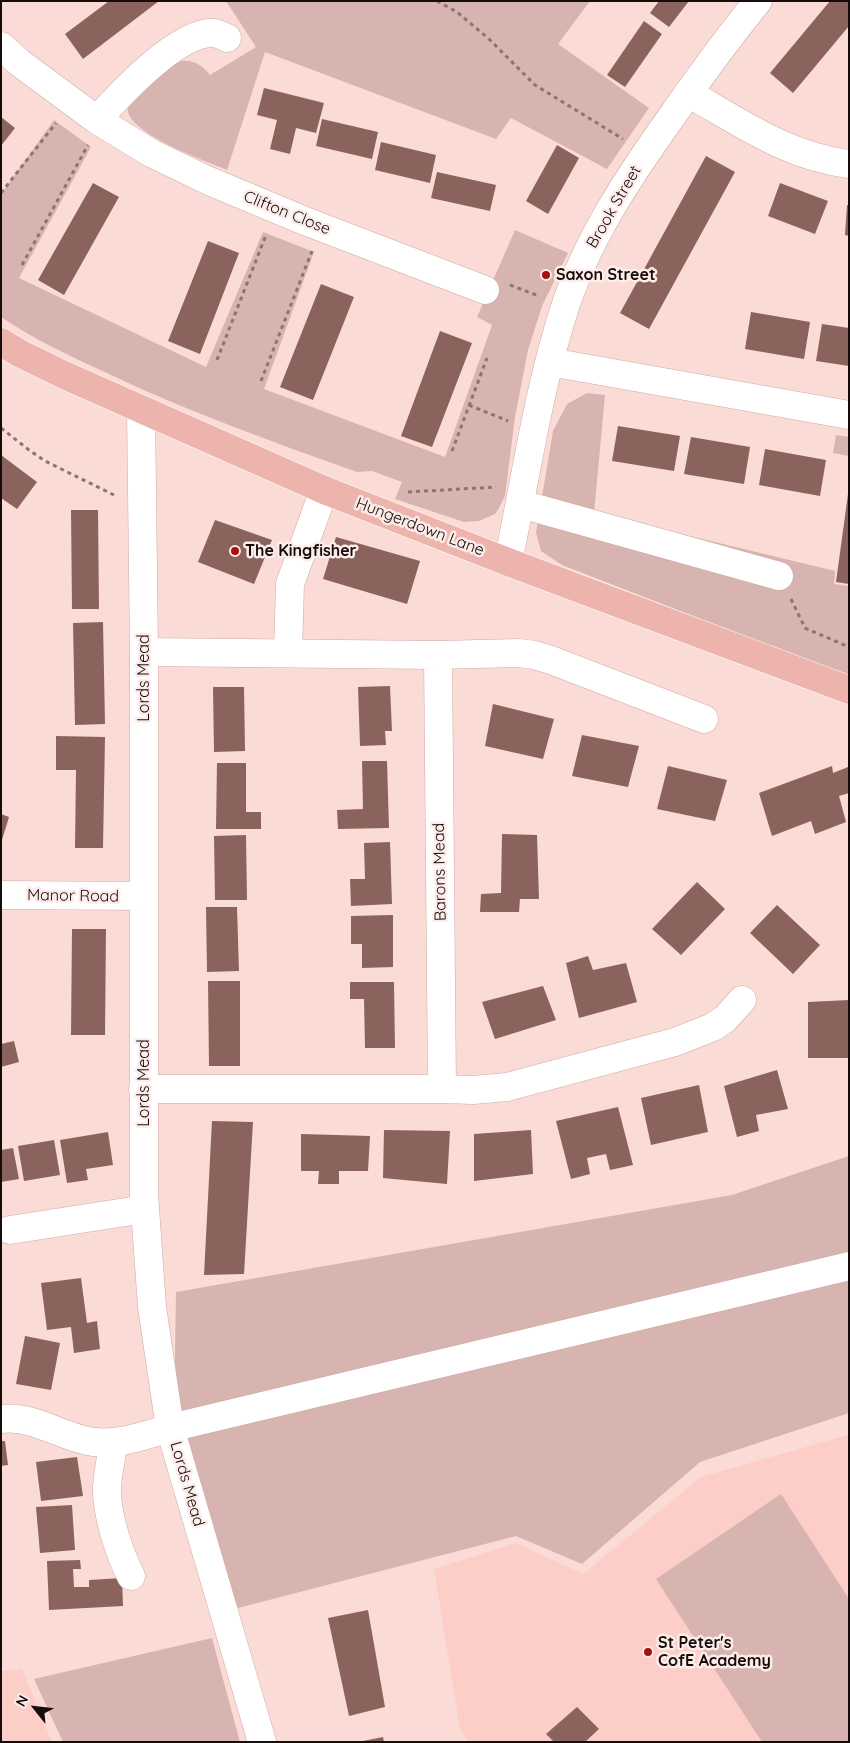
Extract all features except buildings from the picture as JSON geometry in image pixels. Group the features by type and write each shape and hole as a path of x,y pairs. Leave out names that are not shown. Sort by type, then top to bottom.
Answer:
{"main road":[{"name":"Hungerdown Lane","path":"1,342 64,375 324,490 508,562 849,690"}],"street":[{"name":"Brook Street","path":"508,562 550,362 566,306 581,267 600,226 646,153 688,93 758,1"},
{"path":"99,121 125,89 152,65 184,42 198,35 210,32 227,38"},
{"name":"Clifton Close","path":"1,46 20,63 72,102 151,154 276,209 485,290"},
{"path":"688,93 776,144 809,156 849,164"},
{"path":"550,362 849,415"},
{"name":"Lords Mead","path":"141,410 144,652 143,1089 145,1209 152,1307 170,1428 262,1742"},
{"path":"288,653 290,584 324,490"},
{"path":"523,494 779,576"},
{"path":"144,652 438,655 509,653 534,655 704,719"},
{"name":"Barons Mead","path":"438,655 442,1089"},
{"name":"Manor Road","path":"1,895 144,896"},
{"path":"143,1089 473,1090 507,1087 675,1042 713,1027 725,1019 741,999"},
{"path":"10,1230 145,1209"},
{"path":"1,1419 12,1418 29,1421 86,1440 114,1442 849,1266"},
{"path":"114,1442 107,1489 109,1507 125,1564 131,1576"}],"path":[{"path":"437,1 457,12 489,38 535,85 646,153"},
{"path":"1,193 72,102"},
{"path":"22,265 99,121"},
{"path":"217,360 276,209"},
{"path":"261,381 321,227"},
{"path":"485,290 494,278 566,306"},
{"path":"452,452 487,358"},
{"path":"469,405 534,432"},
{"path":"1,428 45,461 123,499 141,499"},
{"path":"406,492 523,494"},
{"path":"779,576 806,628 849,647"}],"shaded area":[{"path":"226,1 590,1 558,44 649,108 607,169 511,118 496,139 265,52 227,170 153,136 134,122 129,115 128,108 130,101 139,89 175,63 187,61 200,65 210,75 256,47"},
{"path":"54,120 91,147 19,278 206,367 263,232 314,252 264,389 445,457 492,325 477,317 515,230 568,253 542,306 528,350 515,417 505,496 495,514 479,521 464,522 395,499 402,482 372,471 357,472 200,414 68,355 1,317 1,194"},
{"path":"587,393 605,395 594,513 835,571 834,584 849,586 849,677 562,565 541,551 536,533 553,431 567,404"},
{"path":"836,435 849,437 849,456 833,453"},
{"path":"849,1156 849,1413 700,1462 582,1564 516,1536 238,1608 174,1423 176,1292 732,1195"},
{"name":"St Peter's CofE Academy","path":"848,1435 849,1742 469,1742 460,1730 434,1569 516,1543 583,1574 701,1477"},
{"path":"781,1494 849,1599 849,1742 762,1742 656,1579"},
{"path":"212,1638 240,1742 63,1742 34,1679"},
{"path":"22,1669 52,1742 1,1742 1,1671"}],"place":[{"name":"Saxon Street","path":"546,275"},
{"name":"The Kingfisher","path":"235,551"},
{"name":"St Peter's CofE Academy","path":"648,1652"}]}
